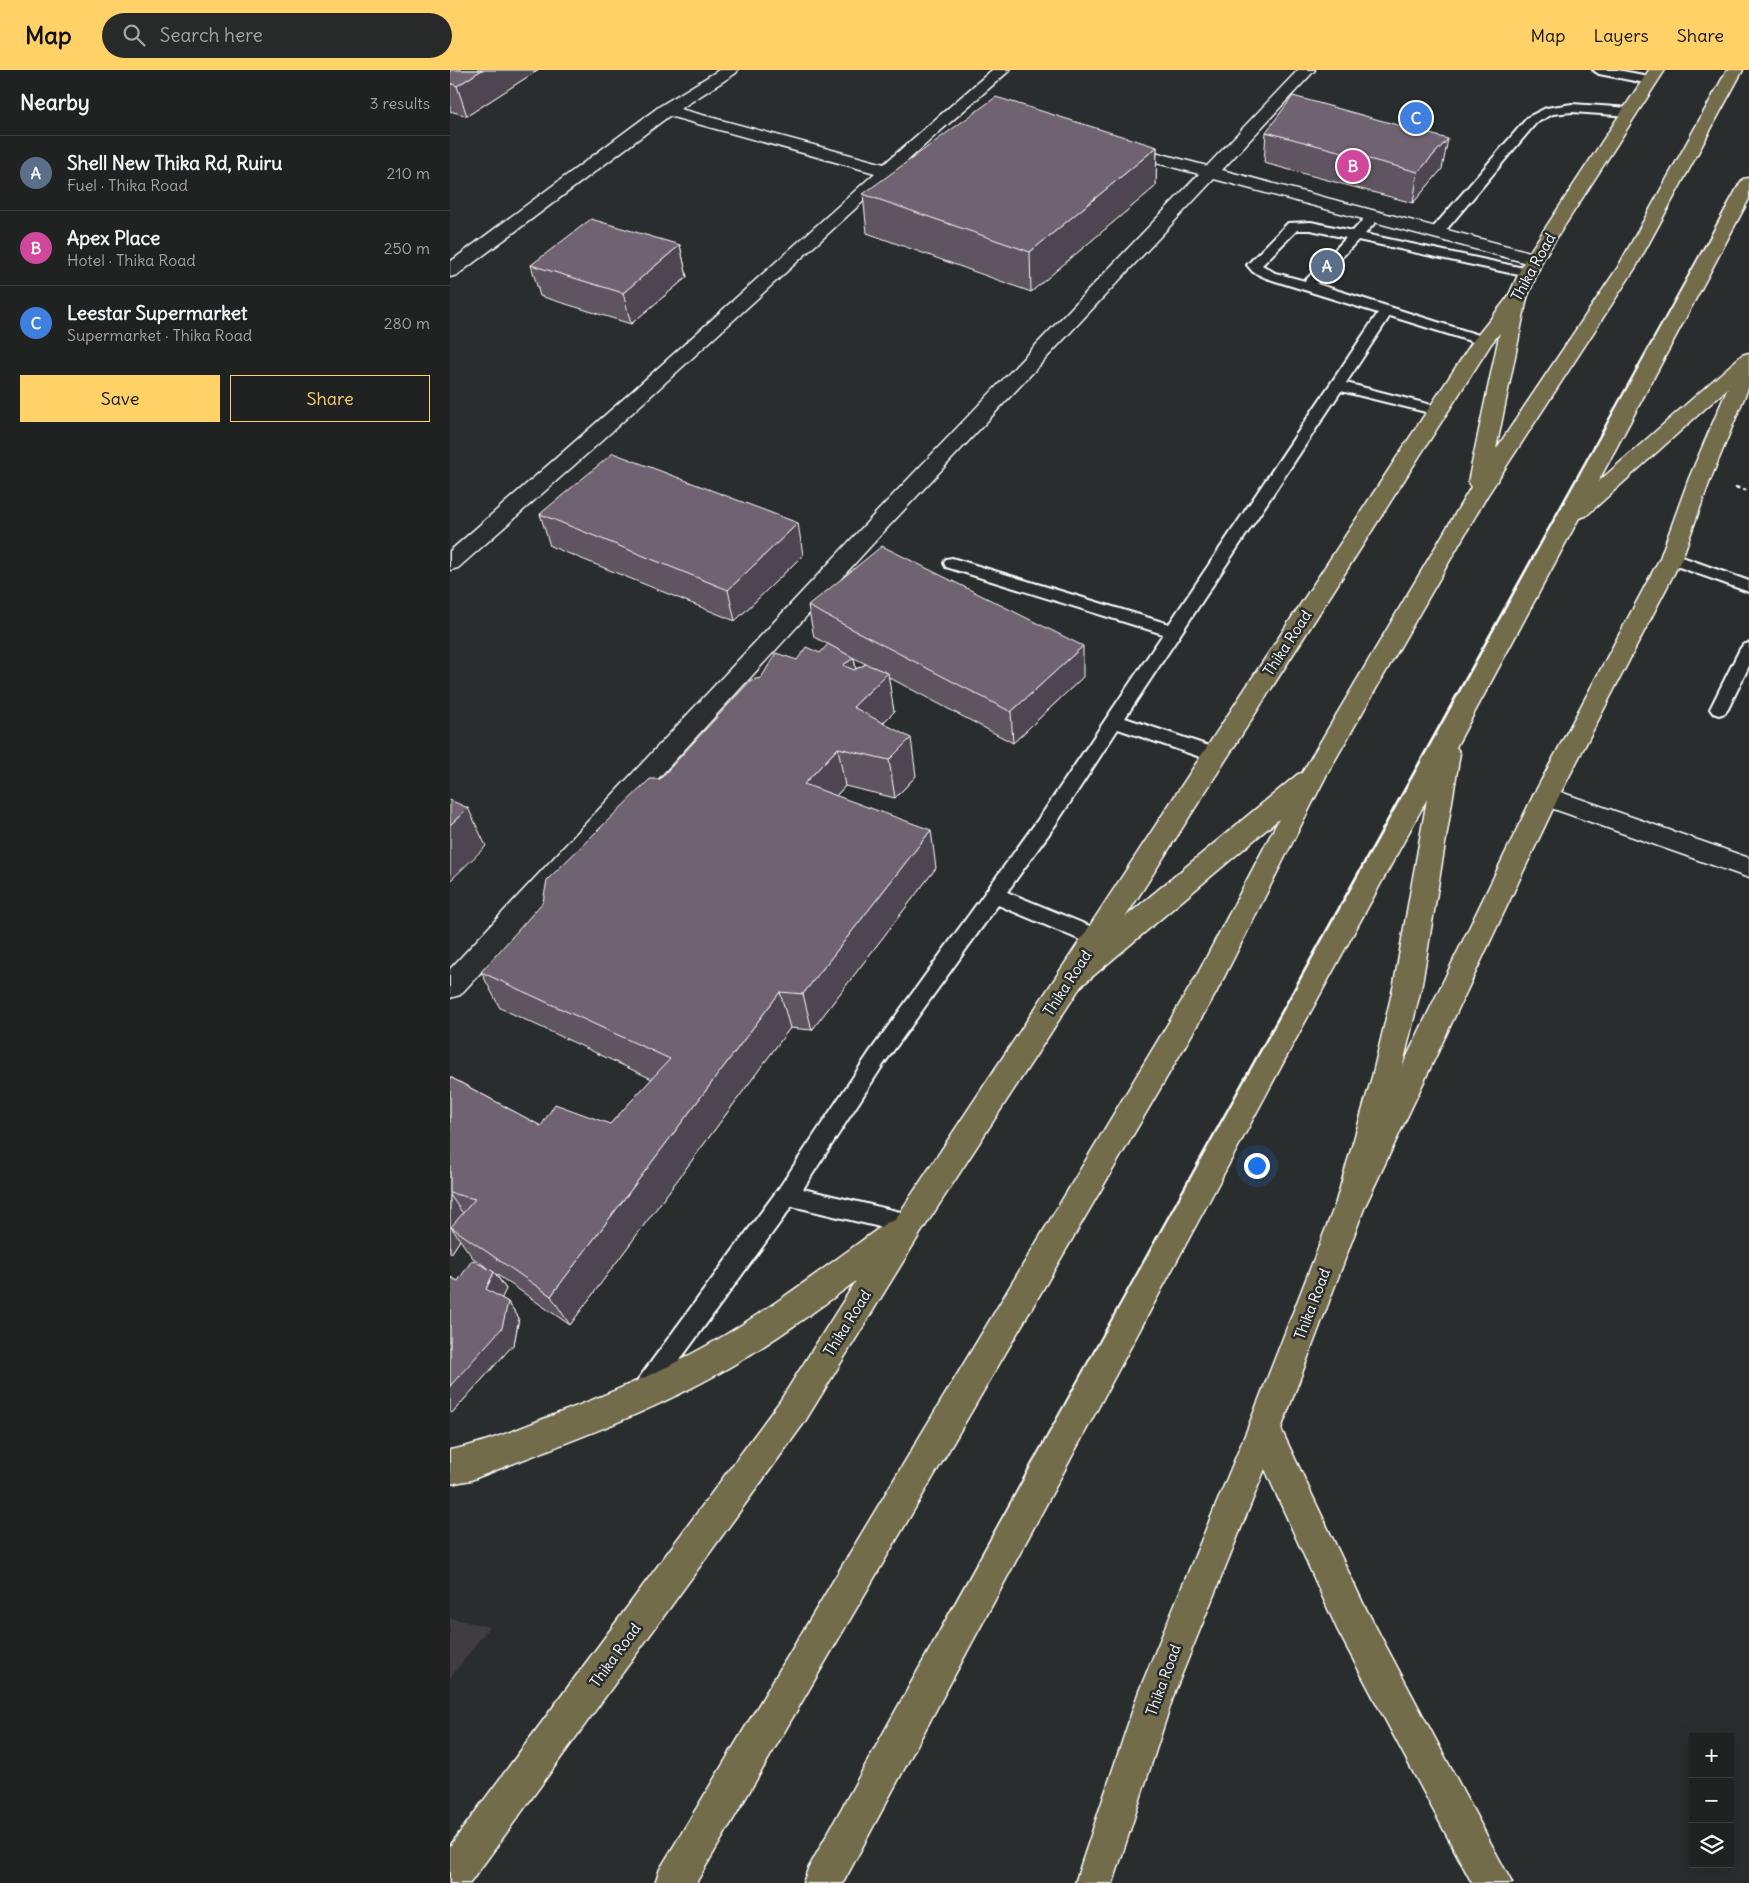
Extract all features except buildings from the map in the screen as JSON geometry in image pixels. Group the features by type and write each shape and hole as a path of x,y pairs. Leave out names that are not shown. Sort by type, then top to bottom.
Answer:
{"main road":[{"path":"674,1883 1206,985 1315,773 1476,496 1627,267 1735,70"},
{"name":"Thika Road","path":"450,1878 792,1412 909,1224 1097,938 1483,341 1517,298 1531,266 1653,75"},
{"path":"822,1883 1294,1016 1452,732 1749,183"},
{"path":"1476,496 1517,298"},
{"name":"Thika Road","path":"1094,1883 1157,1691 1264,1430 1350,1204 1546,796 1671,558 1700,478 1749,360"},
{"path":"1563,524 1749,360"},
{"path":"1350,1204 1386,1077 1408,984 1452,732"},
{"path":"1070,979 1315,773"},
{"path":"450,1467 471,1463 639,1397 719,1356 793,1308 909,1224"},
{"path":"1264,1430 1350,1616 1493,1883"}],"street":[{"path":"450,270 666,110 730,70"},
{"path":"450,563 542,484 888,171 960,103 1002,70"},
{"path":"450,987 881,521 1307,70"},
{"path":"960,103 980,108"},
{"path":"666,110 888,171"},
{"path":"1104,143 1436,233 1531,266"},
{"path":"1546,796 1749,868"}],"lane":[{"path":"1599,70 1653,75"},
{"path":"1436,233 1532,120 1550,111 1572,108 1630,112"},
{"path":"1308,286 1354,235 1374,216"},
{"path":"1483,341 1265,273 1258,270 1254,265 1292,226 1311,226 1531,266"},
{"path":"639,1397 787,1195 876,1059 1049,818 1172,630 1386,311"},
{"path":"1336,386 1438,411"},
{"path":"1671,558 1749,587"},
{"path":"952,563 1172,630"},
{"path":"1719,709 1749,649"},
{"path":"1113,721 1215,755"},
{"path":"994,895 1097,938"},
{"path":"787,1195 909,1224"}],"shaded area":[{"path":"450,1618 489,1627 450,1678"}],"place":[{"name":"Leestar Supermarket","path":"1416,118"},
{"name":"Apex Place","path":"1353,166"},
{"name":"Shell New Thika Rd, Ruiru","path":"1327,266"}]}
